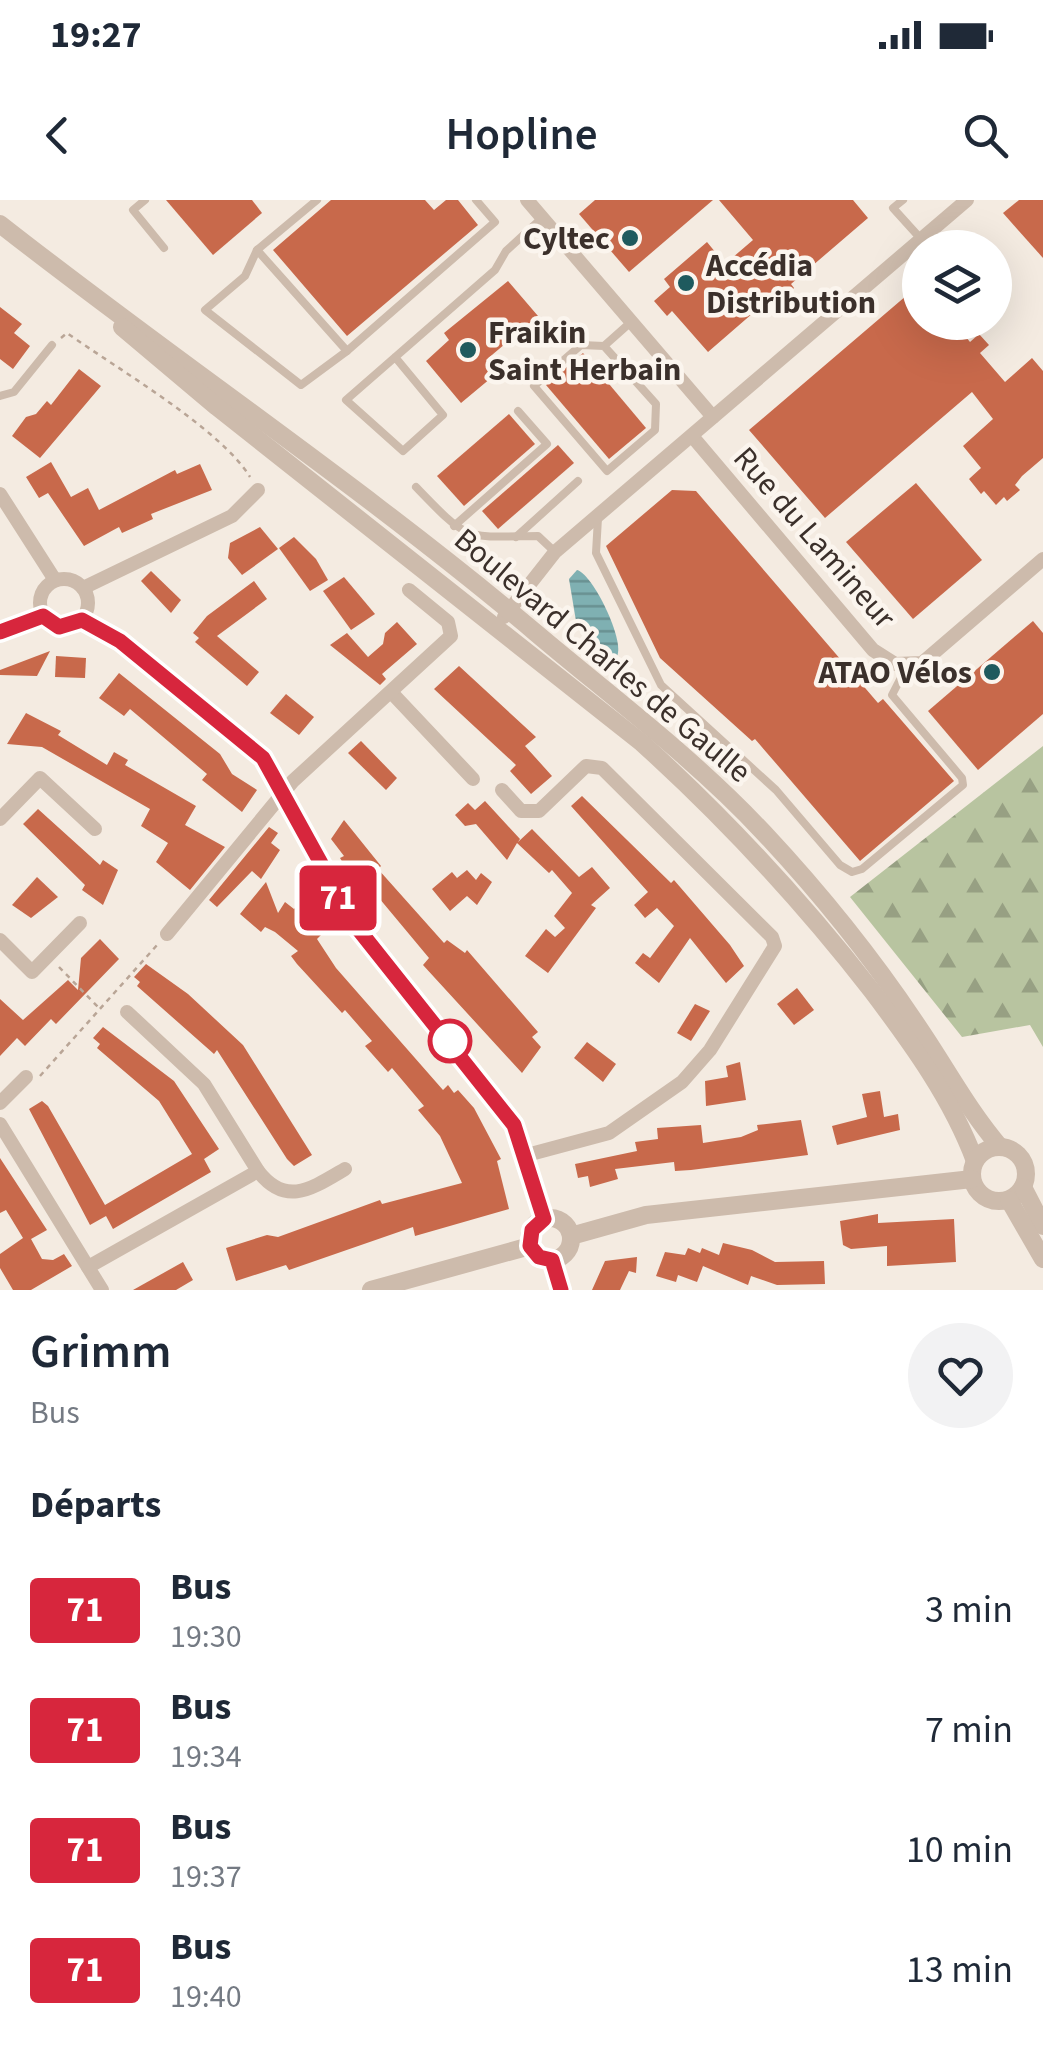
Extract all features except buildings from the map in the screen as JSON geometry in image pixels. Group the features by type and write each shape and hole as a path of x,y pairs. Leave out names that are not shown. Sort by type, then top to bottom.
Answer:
{"street":[{"path":"527,200 713,418"},
{"path":"932,230 966,200"},
{"name":"Boulevard Charles de Gaulle","path":"0,224 86,292 217,407 642,744 788,886 898,1026 962,1124 974,1170"},
{"path":"496,627 555,552 902,255"},
{"name":"Boulevard Charles de Gaulle","path":"86,292 240,401 510,610 710,779 765,834 826,905 922,1032 974,1116 1000,1147"},
{"name":"Rue du Lamineur","path":"692,436 873,650 907,666 922,663 1043,559"},
{"path":"83,588 232,516 258,490"},
{"path":"0,494 55,580"},
{"path":"82,620 89,599 83,588 70,579 55,580 40,597 43,616 59,627 82,620 120,641 237,732 263,758 285,790 355,925 492,1092 514,1125 527,1155 544,1219"},
{"path":"167,934 285,790 451,636 448,622 409,590"},
{"path":"0,632 43,616"},
{"path":"390,692 474,779"},
{"path":"502,790 521,811 539,811 586,766 602,768 772,937 775,946 710,1050 682,1082 609,1133 527,1155"},
{"path":"0,818 40,778 95,828"},
{"path":"0,940 32,972 80,923"},
{"path":"127,1012 204,1084 258,1171 279,1192 294,1194 345,1170"},
{"path":"0,1102 26,1077"},
{"path":"0,1124 102,1290"},
{"path":"974,1170 985,1151 1000,1147 1021,1158 1043,1259"},
{"path":"974,1170 986,1198 1025,1183"},
{"path":"570,1236 646,1215 974,1170"},
{"path":"88,1267 258,1171"},
{"path":"1025,1183 1043,1226"},
{"path":"544,1219 564,1224 570,1236 569,1249 552,1260 539,1257 530,1246 532,1230 544,1219"},
{"path":"371,1290 530,1246"},
{"path":"552,1260 561,1290"}],"lane":[{"path":"145,200 134,210 164,248"},
{"path":"317,200 257,250 245,276 205,310 301,384 347,351 495,222 476,200"},
{"path":"903,200 894,208 912,230"},
{"path":"395,357 443,415 403,451 346,400 395,357 495,270 506,250 542,218"},
{"path":"257,250 347,351"},
{"path":"604,346 656,404 654,430 606,471 534,386 581,345 604,346 631,322"},
{"path":"0,396 14,392 52,345"},
{"path":"454,526 548,444 518,411"},
{"path":"516,536 578,482"},
{"path":"416,487 454,526 472,537 538,536 555,552"},
{"path":"599,515 596,553 661,686 761,776 840,866 852,872 862,869 963,786 962,778 892,695 907,666"}],"path":[{"path":"52,345 68,332 243,465 258,490"},
{"path":"488,575 498,574 513,582"},
{"path":"535,600 542,606 544,622"},
{"path":"26,1077 36,1080 167,934"},
{"path":"48,956 101,1010"}],"green space":[{"path":"1043,746 1043,1047 1030,1025 962,1037 850,897"}],"water":[{"path":"577,570 591,583 606,609 616,637 617,656 609,656 577,627 569,579"}],"bus line":[{"name":"71","path":"0,632 43,616 59,627 82,620 120,641 237,732 263,758 285,790 355,925 492,1092 514,1125 527,1155 544,1219 532,1230 530,1246 539,1257 552,1260 561,1290"}],"place":[{"name":"Cyltec","path":"630,238"},
{"name":"Accédia Distribution","path":"686,283"},
{"name":"Fraikin Saint Herbain","path":"468,350"},
{"name":"ATAO Vélos","path":"992,672"}]}
